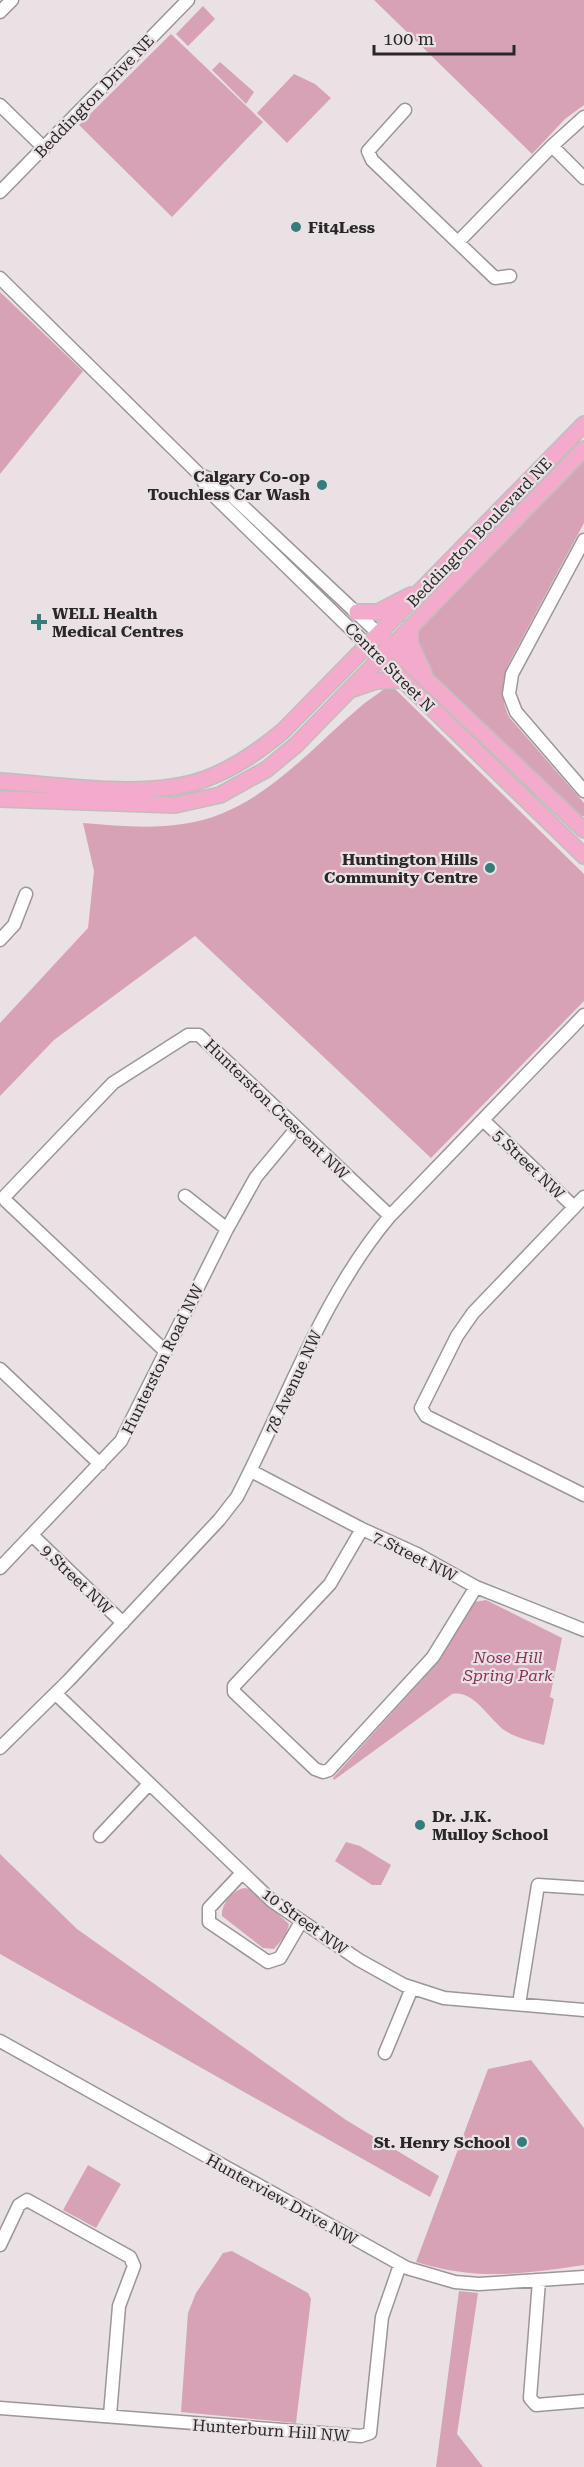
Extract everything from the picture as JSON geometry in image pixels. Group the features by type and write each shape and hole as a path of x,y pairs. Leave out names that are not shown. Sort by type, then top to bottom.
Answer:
{"main road":[{"name":"Beddington Boulevard NE","path":"0,781 147,789 204,779 249,757 283,731 584,424"},
{"name":"Beddington Boulevard NE","path":"0,799 175,805 220,795 267,769 296,745 379,657 584,449"},
{"path":"357,612 387,609 426,587"},
{"path":"410,627 410,643 429,683"},
{"name":"Centre Street N","path":"373,639 391,645 584,830"},
{"name":"Centre Street N","path":"373,639 379,657 401,680 584,856"},
{"path":"347,691 376,681 401,680"}],"street":[{"path":"0,12 12,0"},
{"name":"Beddington Drive NE","path":"0,192 188,0"},
{"path":"0,105 44,148"},
{"path":"405,110 368,151 372,160 495,278 510,276"},
{"path":"458,242 552,146 584,117"},
{"path":"552,146 584,178"},
{"name":"Centre Street N","path":"0,278 200,475 208,490 373,639"},
{"name":"Centre Street N","path":"200,475 216,481 357,612 373,639"},
{"path":"584,540 512,674 509,694 516,712 584,791"},
{"path":"0,940 14,926 26,894"},
{"name":"78 Avenue NW","path":"0,1748 56,1694 219,1520 237,1497 251,1471 316,1332 364,1247 390,1216 584,1015"},
{"name":"Hunterston Crescent NW","path":"165,1351 6,1201 5,1196 113,1083 188,1035 199,1035 296,1130 390,1216"},
{"name":"5 Street NW","path":"484,1121 573,1207"},
{"name":"Hunterston Road NW","path":"0,1568 121,1442 227,1229 256,1177 296,1130"},
{"path":"185,1196 227,1229"},
{"path":"584,1197 473,1313 457,1336 421,1408 426,1416 584,1495"},
{"path":"2,1375 100,1464"},
{"name":"7 Street NW","path":"251,1471 362,1529 417,1554 477,1587 584,1630"},
{"path":"362,1529 330,1584 234,1686 234,1692 315,1769 323,1772 329,1770 433,1657 477,1587"},
{"name":"9 Street NW","path":"32,1535 123,1623"},
{"name":"10 Street NW","path":"56,1694 272,1901 359,1960 412,1988 444,1998 584,2010"},
{"path":"100,1836 149,1784"},
{"path":"242,1873 209,1908 209,1922 268,1962 280,1958 301,1922"},
{"path":"519,2004 538,1885 584,1888"},
{"path":"385,2053 412,1988"},
{"name":"Hunterview Drive NW","path":"0,2042 400,2265 455,2282 479,2284 584,2277"},
{"path":"0,2245 20,2205 27,2200 130,2257 134,2266 119,2306 110,2415"},
{"name":"Hunterburn Hill NW","path":"0,2408 110,2415 172,2423 283,2431 361,2436 370,2433 382,2317 400,2265"},
{"path":"539,2281 530,2398 536,2405 584,2401"}],"green space":[{"path":"374,0 584,0 584,105 565,119 532,154"},
{"path":"203,6 215,19 188,46 176,34"},
{"path":"171,34 263,122 172,217 79,125"},
{"path":"220,62 254,92 246,104 212,70"},
{"path":"294,74 315,84 331,98 287,143 257,113"},
{"path":"0,292 83,371 0,474"},
{"path":"584,458 584,523 510,661 503,689 504,703 509,717 584,803 584,816 579,816 464,710 426,665 416,640 422,625"},
{"path":"385,688 395,689 584,874 584,1001 431,1158 195,936 54,1040 0,1096 0,1023 88,928 94,871 83,823 171,826 210,818 234,808 279,779 360,707"},
{"name":"Nose Hill Spring Park","path":"486,1600 562,1638 550,1697 554,1699 544,1745 509,1733 474,1700 460,1694 452,1694 334,1780 333,1778 438,1662 475,1602"},
{"path":"346,1842 360,1846 391,1865 381,1885 372,1885 335,1861"},
{"path":"0,1854 77,1929 346,2120 439,2176 430,2197 0,1954"},
{"path":"244,1888 250,1889 289,1924 286,1935 274,1949 263,1948 222,1916 223,1907 228,1898"},
{"name":"St. Henry School","path":"531,2060 584,2128 584,2265 520,2273 480,2274 459,2272 416,2262 488,2069"},
{"path":"88,2165 121,2184 96,2228 63,2210"},
{"path":"232,2251 308,2293 311,2299 296,2423 181,2412 188,2313 196,2293 223,2253"},
{"path":"459,2291 478,2293 457,2434 483,2467 436,2467"}],"place":[{"name":"Fit4Less","path":"296,227"},
{"name":"Calgary Co-op Touchless Car Wash","path":"322,485"},
{"name":"WELL Health Medical Centres","path":"39,622"},
{"name":"Huntington Hills Community Centre","path":"490,868"},
{"name":"Dr. J.K. Mulloy School","path":"420,1825"},
{"name":"St. Henry School","path":"522,2142"}]}
